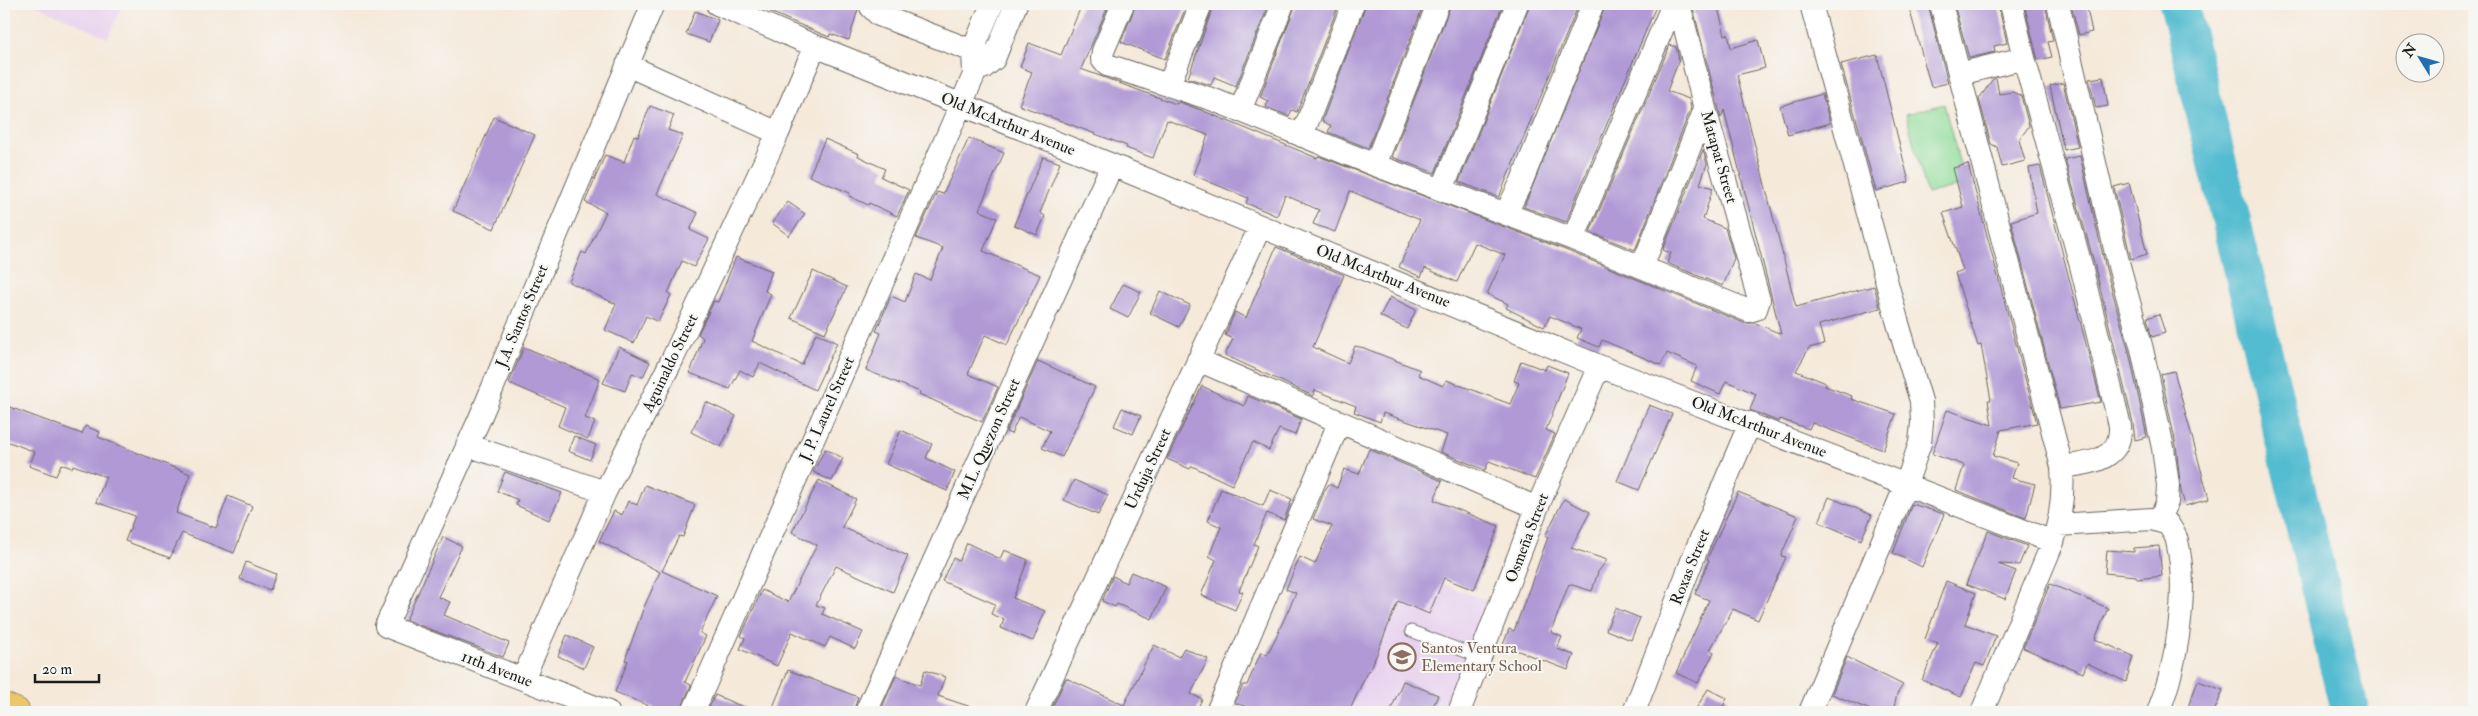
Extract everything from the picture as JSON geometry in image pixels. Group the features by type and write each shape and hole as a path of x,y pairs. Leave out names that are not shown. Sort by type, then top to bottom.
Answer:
{"highway":[{"path":"4,707 16,712"}],"street":[{"name":"J.A. Santos Street","path":"386,626 467,445 653,4"},
{"name":"Old McArthur Avenue","path":"717,4 815,46 1112,165 1599,366 1906,485 2056,533"},
{"path":"871,4 871,8 879,15 994,59"},
{"path":"974,75 973,50 992,4"},
{"path":"974,75 994,59 1016,4"},
{"path":"1123,4 1102,59 1107,65 1240,111 1376,165 1573,238 1642,267 1705,109"},
{"path":"1169,85 1201,4"},
{"path":"1240,111 1283,4"},
{"path":"1302,136 1353,4"},
{"path":"1376,165 1438,4"},
{"path":"1442,190 1517,4"},
{"path":"1506,213 1521,183 1592,4"},
{"path":"1573,238 1673,4"},
{"name":"Matapat Street","path":"1642,267 1749,311 1756,309 1759,300 1705,109 1679,4"},
{"path":"1810,712 1906,485 1920,442 1922,423 1921,402 1843,125 1812,4"},
{"path":"1941,4 2062,467 2064,487 2056,533 1982,712"},
{"path":"2011,4 2080,262 2120,426 2121,439 2109,455 2094,462 2062,467"},
{"path":"2058,4 2119,266 2142,349 2163,448 2168,485 2167,502 2160,521"},
{"name":"Aguinaldo Street","path":"523,679 605,492 673,358 778,133 815,46"},
{"path":"1959,74 2024,58"},
{"path":"627,65 778,133"},
{"name":"J. P. Laurel Street","path":"693,712 974,75"},
{"name":"M.L. Quezon Street","path":"866,712 1112,165"},
{"name":"Urduja Street","path":"1036,712 1260,227"},
{"path":"1198,360 1537,508"},
{"name":"Osmeña Street","path":"1460,712 1482,658 1537,508 1599,366"},
{"path":"1217,712 1339,423"},
{"name":"Roxas Street","path":"1634,712 1697,548 1750,423"},
{"path":"467,445 605,492"},
{"path":"2056,533 2152,519 2168,524 2177,540 2181,582 2174,654 2158,712"},
{"name":"11th Avenue","path":"386,626 608,712"}],"lane":[{"path":"1411,631 1482,658"}],"shaded area":[{"path":"34,4 123,4 108,38"},
{"name":"Santos Ventura Elementary School","path":"1376,557 1487,601 1445,712 1317,712"}],"green space":[{"path":"1944,104 1965,184 1927,194 1906,114"}],"building":[{"path":"773,4 846,4 858,9 849,40 830,34 829,37 770,12"},
{"path":"1082,4 1109,4 1081,69 1176,104 1179,102 1201,110 1317,158 1318,156 1568,251 1744,323 1755,323 1781,334 1724,110 1721,118 1692,4 1717,4 1725,35 1728,34 1731,48 1758,40 1765,68 1737,75 1796,307 1874,286 1880,308 1819,325 1824,344 1809,348 1796,371 1826,383 1825,386 1852,396 1851,399 1896,414 1883,450 1812,423 1809,429 1780,419 1779,422 1750,410 1756,394 1726,381 1720,394 1691,381 1697,366 1667,353 1661,365 1602,340 1599,347 1577,338 1581,329 1550,316 1544,327 1506,308 1508,304 1487,294 1505,255 1475,243 1457,282 1425,268 1421,277 1399,267 1420,220 1350,191 1335,232 1313,224 1319,210 1285,195 1277,216 1246,203 1248,198 1193,175 1208,135 1167,120 1153,158 1126,148 1127,146 1019,105 1032,72 1020,67 1029,43 1061,55"},
{"path":"1136,4 1187,4 1165,59 1121,42"},
{"path":"1214,4 1269,4 1236,86 1214,77 1211,85 1188,78"},
{"path":"1296,4 1339,4 1297,112 1292,110 1289,116 1266,107 1268,101 1260,97"},
{"path":"1366,4 1424,4 1368,148 1328,132 1331,126 1322,121"},
{"path":"1451,4 1503,4 1435,173 1392,157"},
{"path":"1530,4 1579,4 1499,197 1459,182"},
{"path":"1606,4 1657,4 1566,222 1524,207"},
{"path":"1908,4 1928,4 1948,83 1931,87"},
{"path":"1954,4 1998,4 2007,43 1994,46 1995,52 1969,58"},
{"path":"2024,4 2045,4 2053,41 2048,42 2052,57 2038,60"},
{"path":"2071,4 2086,4 2092,32 2079,35"},
{"path":"695,11 718,20 709,42 686,34"},
{"path":"1670,45 1676,47 1679,60 1667,91 1689,99 1691,108 1635,250 1590,232"},
{"path":"1877,55 1909,182 1876,191 1841,64"},
{"path":"2103,77 2108,106 2096,108 2089,79"},
{"path":"1996,78 1999,94 2013,92 2021,96 2029,126 2019,140 2025,161 2002,167 1997,147 1991,144 1979,99 1992,80"},
{"path":"2063,83 2078,147 2064,150 2050,86"},
{"path":"1822,94 1830,123 1788,135 1780,106"},
{"path":"650,106 674,115 668,130 683,135 657,194 698,213 690,230 709,239 694,267 682,261 668,293 671,295 658,322 646,316 634,343 605,330 616,304 569,282 582,252 586,254 606,212 585,202 605,155 624,162 634,135 638,137"},
{"path":"494,117 535,135 494,229 453,211"},
{"path":"969,138 1004,153 979,210 997,218 983,251 1040,275 1007,345 985,335 968,374 998,387 982,422 919,394 920,392 866,370 881,333 876,331 891,296 905,302 916,274 930,280 943,248 916,238 937,192 943,194"},
{"path":"825,139 859,154 858,156 885,169 881,177 909,190 897,216 869,203 868,205 849,196 850,193 809,176"},
{"path":"1703,150 1707,164 1700,184 1713,188 1703,219 1725,228 1734,258 1723,286 1667,263 1671,253 1663,250"},
{"path":"2080,156 2106,269 2129,352 2147,437 2135,440 2133,423 2093,259 2065,159"},
{"path":"1043,157 1060,163 1040,213 1045,216 1037,235 1014,225"},
{"path":"1968,164 2037,423 2001,430 1993,456 2017,463 2012,478 2035,484 2026,518 1956,490 1964,465 1932,454 1947,410 1992,425 1988,400 1991,400 1981,345 1978,346 1955,273 1963,270 1943,213 1963,207 1953,168"},
{"path":"2040,166 2101,402 2060,409 2011,221 2037,213 2029,168"},
{"path":"2129,183 2147,254 2131,259 2114,187"},
{"path":"788,202 805,214 789,236 772,223"},
{"path":"1276,247 1344,275 1313,347 1348,363 1355,346 1364,348 1420,370 1418,375 1443,386 1446,380 1510,404 1519,383 1514,381 1521,361 1545,370 1547,365 1568,373 1546,430 1555,434 1535,479 1489,461 1485,470 1441,452 1447,435 1383,413 1380,422 1354,412 1356,406 1315,390 1313,396 1225,355 1233,339 1225,335 1235,312 1246,318"},
{"path":"736,257 772,271 765,291 771,294 752,341 802,365 816,333 837,343 815,390 760,363 753,377 740,370 730,389 690,373 703,338 698,334 714,301 718,302"},
{"path":"813,271 847,287 825,333 791,318"},
{"path":"1123,284 1141,292 1128,318 1110,309"},
{"path":"1160,291 1190,305 1179,327 1150,313"},
{"path":"1390,297 1416,310 1407,329 1380,316"},
{"path":"2159,314 2165,333 2152,337 2147,318"},
{"path":"524,347 600,379 585,418 595,422 588,439 558,426 565,407 509,383"},
{"path":"619,347 650,362 643,377 632,373 625,391 603,383"},
{"path":"1038,361 1095,387 1062,457 1042,448 1050,431 1019,417 1011,434 1006,432"},
{"path":"2174,371 2209,499 2185,506 2181,491 2176,445 2161,374"},
{"path":"1202,386 1244,406 1248,396 1301,419 1295,435 1279,429 1269,450 1253,442 1232,485 1192,466 1190,469 1167,459"},
{"path":"706,402 736,416 721,447 691,432"},
{"path":"4,405 82,434 85,426 100,432 98,437 190,474 176,513 216,528 228,496 252,506 234,553 182,533 170,558 125,541 135,516 96,502 106,477 73,465 72,468 61,464 56,476 29,466 35,452 4,440"},
{"path":"1649,405 1672,414 1639,490 1617,481"},
{"path":"1122,408 1141,416 1133,434 1114,426"},
{"path":"901,430 932,444 926,458 955,472 947,491 886,464"},
{"path":"574,436 596,445 590,460 568,451"},
{"path":"825,449 843,458 832,481 813,472"},
{"path":"1369,449 1442,481 1434,500 1499,526 1474,590 1444,578 1429,614 1398,601 1370,671 1368,670 1349,712 1263,712 1235,703 1243,685 1247,685 1261,652 1267,655 1296,593 1286,589 1300,557 1315,564 1332,526 1313,519 1325,490 1329,484 1337,488 1344,469 1359,474"},
{"path":"505,472 562,493 549,520 516,505 518,500 497,491"},
{"path":"819,480 856,499 842,527 908,556 893,592 836,566 816,605 825,608 822,614 863,632 855,649 830,637 825,647 792,632 777,666 740,649 745,638 741,636 762,590 788,602 817,545 792,532"},
{"path":"1074,480 1108,495 1098,515 1064,500"},
{"path":"645,485 695,505 683,537 679,536 662,571 717,596 700,633 706,636 685,682 691,685 680,712 664,712 615,692 628,661 625,660 644,607 660,572 599,541 614,511 622,515 628,501 637,505"},
{"path":"1221,489 1263,506 1270,490 1292,499 1284,520 1267,513 1254,544 1258,546 1239,591 1243,592 1235,610 1201,595 1216,560 1209,556 1221,527 1208,521"},
{"path":"1738,492 1798,516 1781,556 1786,557 1758,620 1733,609 1710,650 1714,652 1698,683 1676,673 1709,600 1695,594 1709,560 1707,559"},
{"path":"1829,497 1872,515 1861,540 1819,522"},
{"path":"1564,499 1590,512 1571,548 1607,560 1598,572 1592,591 1569,584 1551,632 1562,637 1557,649 1574,655 1568,670 1503,645 1509,629 1514,631 1548,537 1545,536"},
{"path":"1912,504 1944,514 1922,567 1893,553"},
{"path":"1988,531 2027,546 2019,565 1998,564 2016,571 2005,599 1966,584"},
{"path":"443,537 462,546 438,597 450,602 444,615 509,643 503,657 406,620"},
{"path":"967,543 1000,559 1004,550 1028,560 1013,598 1045,611 1033,641 1001,628 1004,619 991,614 995,604 942,581 953,558 959,561"},
{"path":"2159,546 2162,576 2137,579 2136,576 2105,573 2107,550 2134,552 2134,548"},
{"path":"246,562 276,574 270,590 240,579"},
{"path":"1131,572 1166,587 1152,619 1117,604 1115,607 1102,601 1113,576 1126,583"},
{"path":"1946,581 1976,593 1965,624 1996,636 1984,666 1976,663 1961,697 1922,680 1938,643 1925,639"},
{"path":"2050,584 2108,608 2095,639 2133,656 2126,682 2087,663 2083,673 2023,648"},
{"path":"1615,608 1640,618 1631,640 1606,630"},
{"path":"567,635 593,647 584,668 558,656"},
{"path":"1154,645 1179,657 1184,648 1208,659 1191,694 1202,699 1196,712 1050,712 1066,678 1124,705"},
{"path":"1847,657 1903,685 1897,694 1893,712 1875,712 1832,694"},
{"path":"788,670 858,697 853,712 771,712"},
{"path":"925,670 945,677 938,696 977,709 977,712 880,712 896,676 920,685"},
{"path":"1403,681 1438,695 1431,712 1390,712"},
{"path":"2198,681 2223,690 2214,712 2186,712"},
{"path":"1708,689 1727,698 1721,712 1694,712"},
{"path":"715,695 755,712 707,712"}],"waterway":[{"path":"2179,4 2350,712"}],"place":[{"name":"Santos Ventura Elementary School","path":"1402,657"}]}
